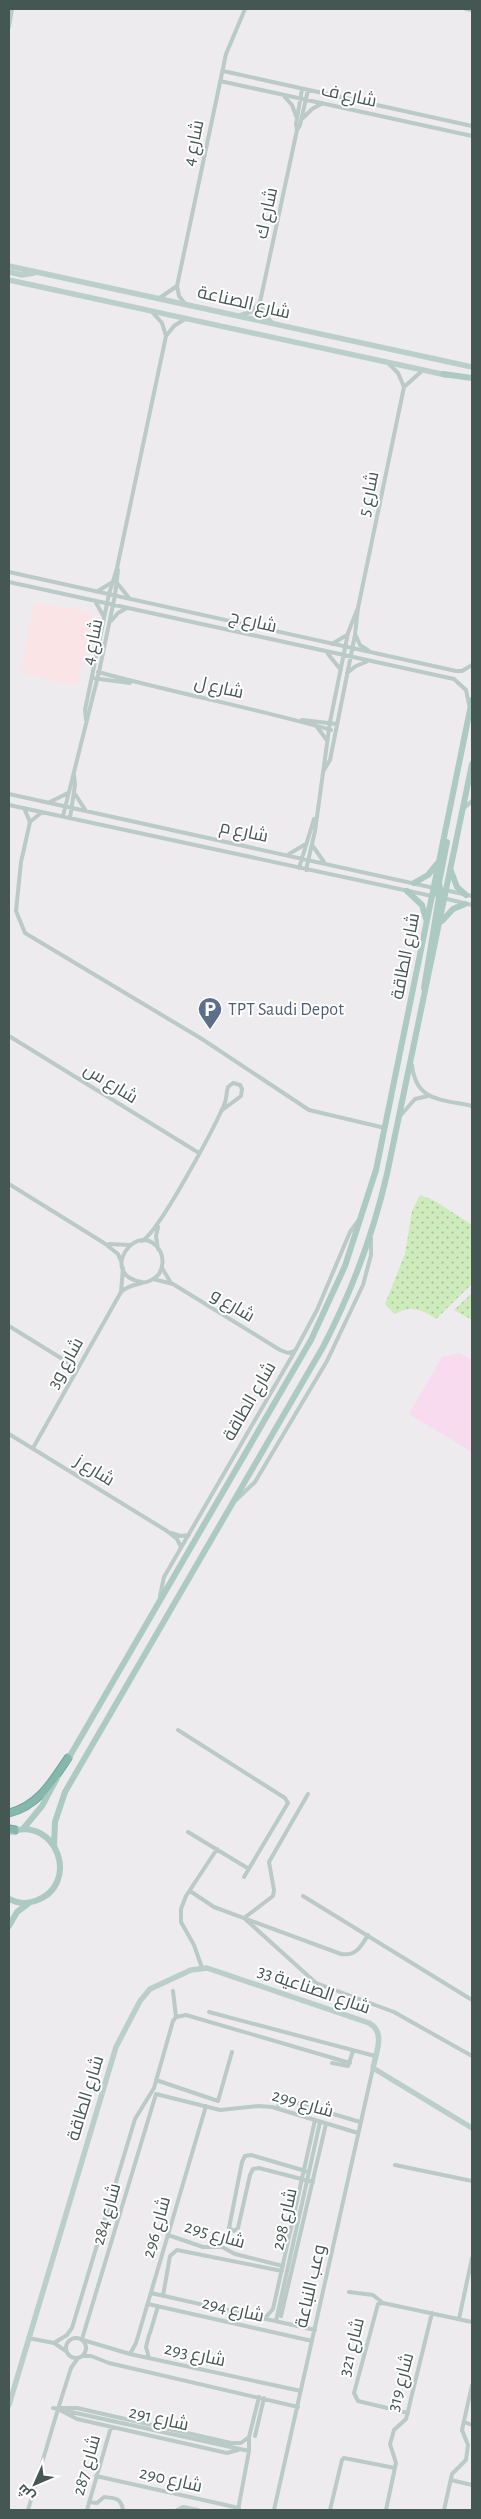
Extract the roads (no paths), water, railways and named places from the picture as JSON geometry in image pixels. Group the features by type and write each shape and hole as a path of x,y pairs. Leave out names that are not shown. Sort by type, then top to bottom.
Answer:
{"highway":[{"path":"9,1813 28,1806 39,1798 68,1758"}],"main road":[{"path":"443,374 472,379"},
{"name":"شارع الطاقة","path":"29,1903 46,1896 57,1881 60,1863 54,1846 55,1822 64,1792 327,1340 342,1311 371,1237 401,1114 440,925 439,897 436,888 438,863 472,700"},
{"name":"شارع الطاقة","path":"23,1829 42,1806 311,1340 345,1266 362,1216 384,1128 426,925 439,897 447,890 472,768"},
{"path":"423,1002 439,897 436,888 450,811"},
{"path":"414,883 428,875 438,863"},
{"path":"451,870 454,882 469,895"},
{"path":"407,891 422,905 426,925"},
{"path":"440,925 453,909 469,904"},
{"path":"11,1831 23,1829 38,1832 54,1846"},
{"path":"9,1900 29,1903"},
{"path":"9,1926 17,1912 29,1903"}],"street":[{"path":"9,27 12,9"},
{"name":"شارع 4","path":"177,286 220,81 232,38 245,9"},
{"path":"466,9 472,10"},
{"name":"شارع ف","path":"223,71 472,126"},
{"name":"شارع ف","path":"220,81 472,136"},
{"name":"شارع ك","path":"260,302 297,130 302,89"},
{"name":"شارع ك","path":"299,119 308,90"},
{"path":"281,94 292,104 299,119 324,103"},
{"path":"429,126 431,116"},
{"name":"شارع الصناعة","path":"9,266 472,367"},
{"path":"9,272 22,275 36,272"},
{"name":"شارع الصناعة","path":"9,280 443,374"},
{"path":"158,299 177,286 179,296 186,305"},
{"path":"238,316 251,312 260,302 265,316 276,325"},
{"path":"153,312 162,322 166,336"},
{"path":"166,336 174,326 185,319"},
{"name":"شارع 4","path":"86,720 85,710 111,583 117,568 166,336"},
{"path":"388,363 398,373 404,387 423,370"},
{"name":"شارع 5","path":"324,770 330,760 355,634 358,608 404,387"},
{"name":"شارع 4","path":"63,816 98,679 114,604 117,568"},
{"name":"شارع ج","path":"9,572 456,671 462,671 472,665"},
{"name":"شارع ج","path":"9,582 368,662 412,669 454,679 461,684 468,696 470,712"},
{"path":"98,591 111,583"},
{"path":"117,583 123,593 132,600"},
{"path":"93,600 101,609 104,619"},
{"path":"110,622 118,613 128,608"},
{"name":"شارع 5","path":"306,870 324,770 328,729 348,633 358,608"},
{"path":"217,627 219,618"},
{"path":"278,641 280,632"},
{"path":"331,644 348,633"},
{"path":"355,634 360,645 373,653"},
{"path":"327,652 341,670"},
{"path":"347,673 356,666 368,662"},
{"path":"412,669 413,662"},
{"name":"شارع ل","path":"94,671 132,683"},
{"name":"شارع ل","path":"92,678 132,683 299,720 335,731"},
{"path":"320,721 328,716 333,708"},
{"name":"شارع ل","path":"299,720 337,724"},
{"path":"315,726 322,732 326,742"},
{"name":"شارع 4","path":"70,818 74,793 74,775"},
{"path":"47,803 68,793"},
{"path":"74,793 81,806 88,812"},
{"name":"شارع م","path":"9,794 469,895"},
{"path":"463,810 472,801"},
{"name":"شارع م","path":"9,805 469,904"},
{"path":"24,808 30,822 21,862 16,911 25,933 202,1039 309,1110 384,1128"},
{"path":"30,822 42,812"},
{"name":"شارع 5","path":"299,868 315,817"},
{"path":"131,831 132,821"},
{"path":"287,854 298,851 306,843"},
{"path":"240,856 242,844"},
{"path":"312,845 317,855 326,863"},
{"name":"شارع س","path":"9,1036 199,1152"},
{"path":"411,1062 418,1088 429,1096 472,1106"},
{"path":"104,1242 116,1246 130,1245 150,1236 159,1224 221,1111 228,1087 233,1083 240,1085 242,1089 241,1096 221,1111"},
{"path":"401,1114 415,1099 429,1096"},
{"path":"9,1184 104,1242 118,1254 122,1262"},
{"name":"شارع الطاقة","path":"160,1600 164,1577 289,1363 326,1292 350,1232 362,1216"},
{"path":"158,1249 156,1236 159,1224"},
{"path":"121,1292 131,1285 153,1279 162,1268 162,1255 158,1249 148,1242 142,1241"},
{"path":"130,1245 122,1255 123,1268 130,1278 142,1282"},
{"name":"شارع و3","path":"33,1448 121,1292 123,1268"},
{"name":"شارع و","path":"162,1268 166,1277 173,1284 280,1350 288,1353 295,1351"},
{"name":"شارع و","path":"153,1279 173,1284"},
{"path":"9,1326 78,1368"},
{"name":"شارع و","path":"280,1350 287,1357 289,1363"},
{"name":"شارع ز","path":"9,1434 167,1531 176,1539 181,1547"},
{"name":"شارع ز","path":"167,1531 181,1536 189,1535"},
{"path":"178,1730 285,1798 288,1803 244,1877"},
{"path":"244,1918 273,1896 274,1890 269,1862 308,1794"},
{"path":"188,1832 249,1869"},
{"path":"202,1968 194,1945 181,1922 181,1908 217,1849"},
{"path":"190,1891 210,1906 345,1955 358,1951 368,1935"},
{"path":"303,1896 472,2000"},
{"path":"244,1918 316,1983 394,2012 472,2056"},
{"name":"شارع الطاقة","path":"9,2405 119,2038 142,1998 150,1989 186,1972 202,1968"},
{"name":"شارع الصناعية 33","path":"202,1968 213,1969 372,2024 379,2036 373,2068"},
{"path":"54,2343 67,2335 72,2328 135,2119 146,2103 156,2080 176,2017 173,1991"},
{"path":"209,2012 375,2056"},
{"path":"176,2017 186,2015 350,2063"},
{"path":"332,2063 346,2066 350,2063 353,2050"},
{"path":"156,2080 218,2101 232,2052"},
{"path":"373,2068 472,2128"},
{"name":"وعب النباعة","path":"274,2510 373,2068"},
{"name":"شارع 299","path":"154,2096 160,2093 224,2110 258,2106 278,2108 358,2133"},
{"name":"شارع 284","path":"83,2340 154,2096"},
{"name":"شارع 299","path":"278,2108 280,2098 360,2122"},
{"name":"شارع 296","path":"130,2354 135,2346 148,2304 206,2106"},
{"path":"304,2180 304,2170 315,2120"},
{"name":"شارع 298","path":"276,2321 286,2286 287,2257 304,2180 309,2172 320,2122"},
{"path":"281,2316 286,2286 326,2124"},
{"path":"309,2172 251,2155 245,2156 242,2162 229,2228 234,2231 238,2228 253,2169 259,2168 313,2182"},
{"path":"312,2161 318,2162"},
{"path":"395,2165 472,2181"},
{"path":"296,2217 304,2219"},
{"name":"شارع 295","path":"168,2235 203,2247 222,2247 236,2254 282,2268"},
{"path":"163,2296 169,2273 170,2256 176,2250 282,2268"},
{"path":"264,2319 272,2311 282,2268 287,2257"},
{"path":"459,2319 472,2258"},
{"path":"349,2292 376,2295 383,2303"},
{"name":"شارع 294","path":"151,2293 314,2330"},
{"name":"شارع 321","path":"408,2413 358,2401 354,2394 376,2307 383,2303 472,2322"},
{"name":"شارع 294","path":"148,2304 312,2341"},
{"path":"149,2358 146,2348 158,2306"},
{"name":"شارع 319","path":"386,2510 396,2459 390,2444 394,2430 404,2422 408,2413 432,2313"},
{"path":"28,2510 56,2408 71,2368 87,2348 83,2340 77,2337 54,2343"},
{"path":"28,2338 54,2343 71,2357 80,2357"},
{"path":"66,2351 66,2346 70,2339"},
{"name":"شارع 293","path":"83,2340 130,2354 301,2392"},
{"name":"شارع 293","path":"80,2357 91,2356 109,2363 258,2396 298,2407"},
{"path":"444,2510 454,2470 466,2460 468,2445 463,2434 472,2385"},
{"path":"239,2509 258,2396"},
{"path":"256,2436 264,2398"},
{"path":"56,2408 73,2418 189,2442"},
{"name":"شارع 291","path":"56,2408 118,2420 189,2442 249,2451"},
{"path":"116,2428 118,2420 151,2425 231,2443 241,2443 250,2437"},
{"path":"464,2422 472,2425"},
{"path":"145,2434 151,2425"},
{"name":"شارع 287","path":"87,2510 111,2427"},
{"path":"330,2510 344,2458 395,2468"},
{"name":"شارع 290","path":"96,2476 232,2509 239,2509"},
{"path":"451,2480 472,2484"},
{"path":"89,2502 97,2504 104,2497 118,2499 122,2502 123,2510"},
{"path":"177,2510 184,2508 198,2510"}],"place":[{"name":"TPT Saudi Depot","path":"210,1030"}]}
